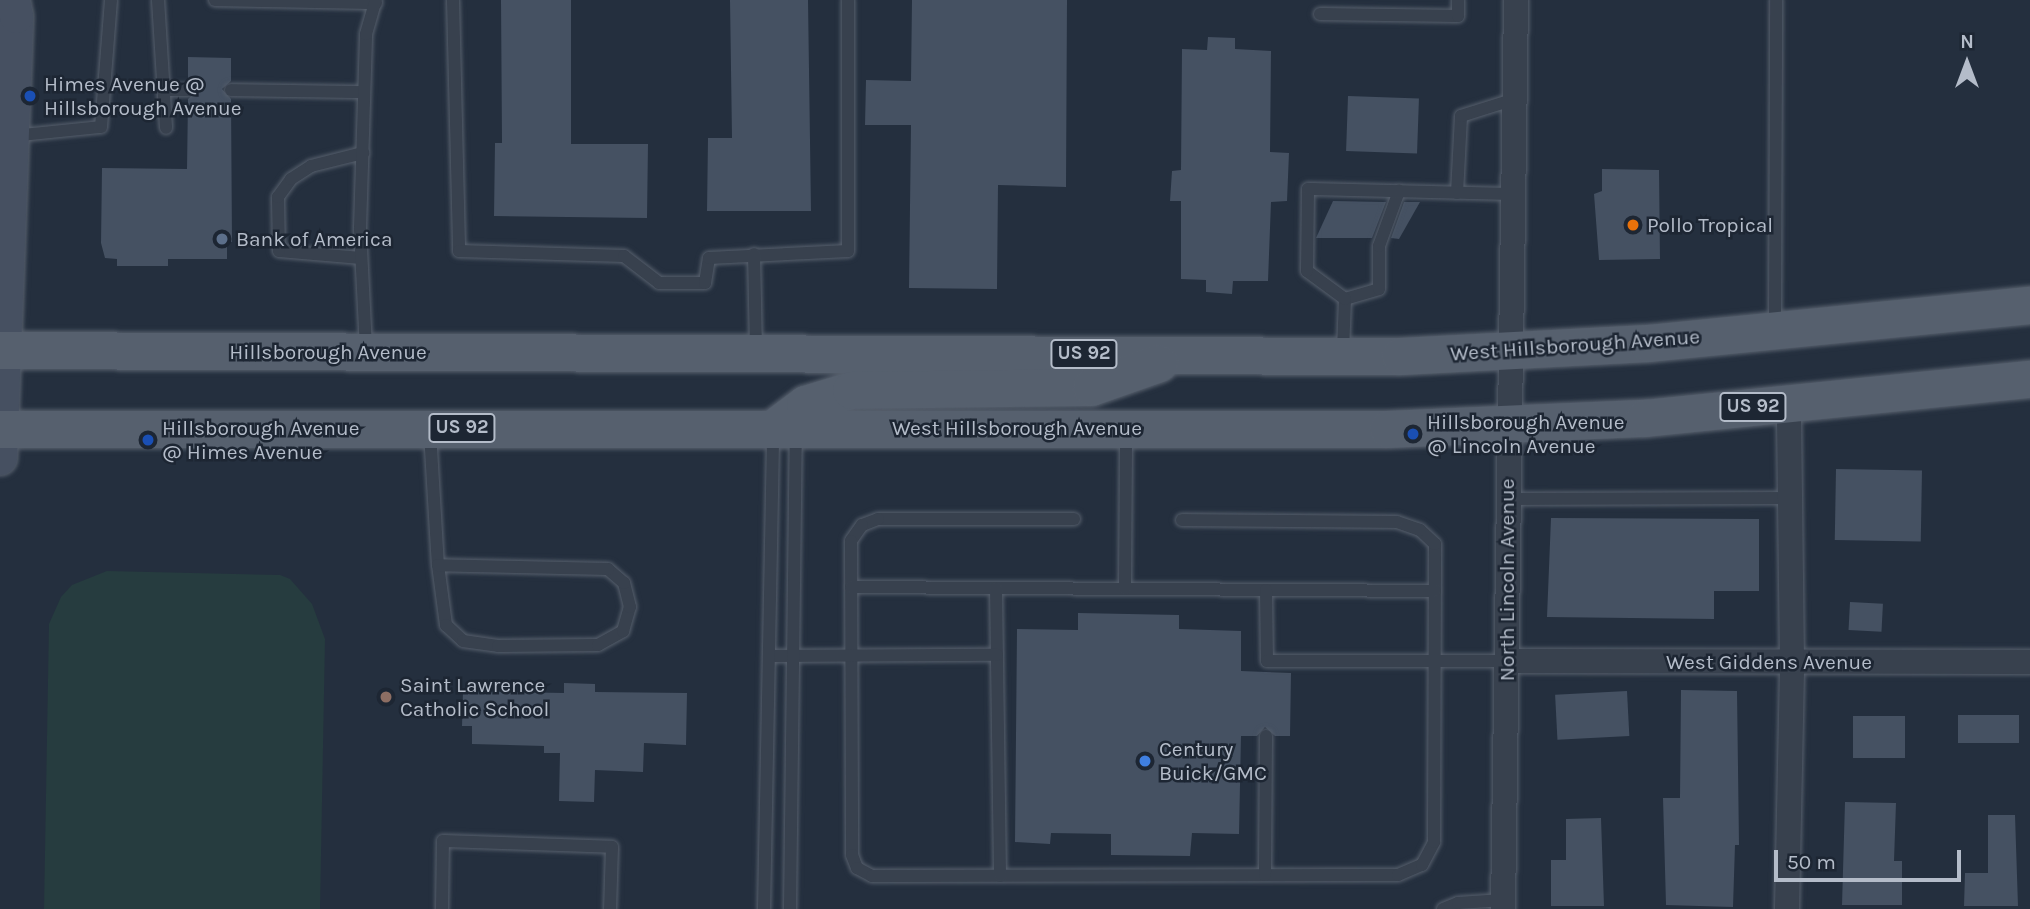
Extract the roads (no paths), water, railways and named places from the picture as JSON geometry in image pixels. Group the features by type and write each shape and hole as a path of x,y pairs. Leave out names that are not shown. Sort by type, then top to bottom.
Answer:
{"main road":[{"name":"West Hillsborough Avenue","path":"656,354 1342,356 1512,351 1775,330 2030,305"},
{"name":"Hillsborough Avenue","path":"2,350 656,354"},
{"path":"784,428 805,404 851,390 1091,387 1183,354"},
{"name":"West Hillsborough Avenue","path":"0,429 1126,429 1507,426 1789,404 2030,379"}],"street":[{"path":"0,458 12,136 13,0"},
{"name":"North Lincoln Avenue","path":"1503,905 1507,426 1512,351 1516,0"},
{"path":"1787,909 1792,662 1789,404"},
{"name":"West Giddens Avenue","path":"1507,661 2030,662"}],"lane":[{"path":"12,136 101,127 111,0"},
{"path":"158,0 166,128"},
{"path":"215,0 376,1 366,34 364,92 361,258 366,352"},
{"path":"453,0 459,251 624,256 659,283 705,283 709,258 848,251 848,0"},
{"path":"1320,14 1458,16 1458,0"},
{"path":"1775,330 1776,0"},
{"path":"163,90 188,90"},
{"path":"231,90 364,92"},
{"path":"1457,193 1461,117 1515,99"},
{"path":"361,258 279,251 278,197 291,179 311,166 363,153"},
{"path":"1345,299 1307,271 1308,189 1514,194"},
{"path":"1345,299 1379,289 1379,246 1399,191"},
{"path":"754,254 756,354"},
{"path":"1342,356 1345,299"},
{"path":"430,428 438,565 446,625 463,641 498,646 598,645 623,631 630,607 624,583 608,569 438,565"},
{"path":"764,909 769,656 784,428"},
{"path":"784,428 793,656 790,909"},
{"path":"1125,589 1126,429"},
{"path":"1507,499 1790,498"},
{"path":"1074,519 878,519 862,525 851,541 852,855 857,868 872,876 1398,875 1422,865 1434,842 1435,544 1420,530 1398,522 1182,520"},
{"path":"851,587 1435,592"},
{"path":"996,588 1000,876"},
{"path":"1266,590 1267,666 1435,660 1507,661"},
{"path":"769,656 997,655"},
{"path":"1265,875 1266,736"},
{"path":"442,909 443,841 612,847 610,909"},
{"path":"1443,909 1458,903 1503,905"}],"place":[{"name":"Himes Avenue @ Hillsborough Avenue","path":"30,96"},
{"name":"Pollo Tropical","path":"1633,225"},
{"name":"Bank of America","path":"222,239"},
{"name":"Hillsborough Avenue @ Lincoln Avenue","path":"1413,434"},
{"name":"Hillsborough Avenue @ Himes Avenue","path":"148,440"},
{"name":"Saint Lawrence Catholic School","path":"386,697"},
{"name":"Century Buick/GMC","path":"1145,761"}]}
